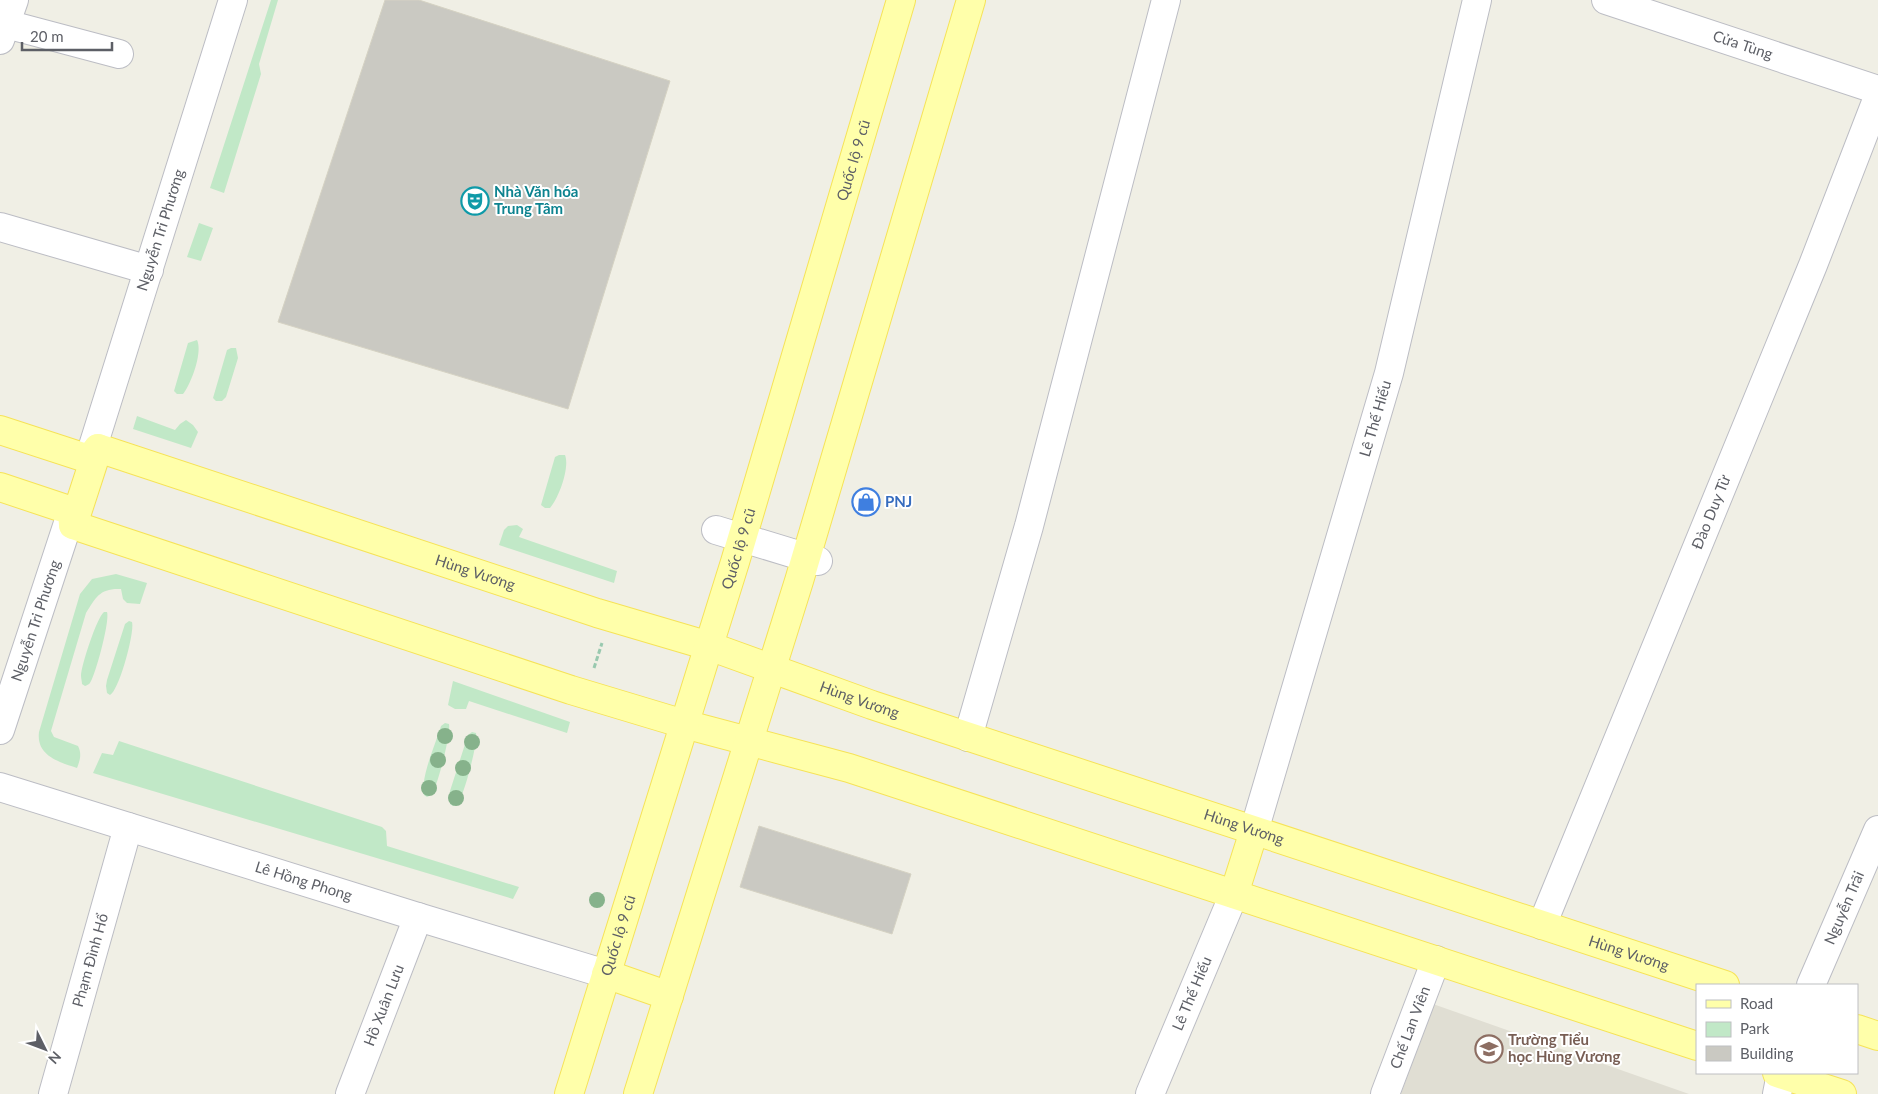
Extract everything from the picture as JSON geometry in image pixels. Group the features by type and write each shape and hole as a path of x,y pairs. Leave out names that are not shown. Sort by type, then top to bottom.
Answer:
{"main road":[{"name":"Quốc lộ 9 cũ","path":"569,1094 742,538 901,0"},
{"path":"638,1094 771,669 812,559 971,0"},
{"name":"Hùng Vương","path":"0,430 93,454 611,618 709,646 968,737 1722,984"},
{"path":"73,518 93,454"},
{"path":"0,487 73,518 585,694 684,724 849,768 1696,1046"},
{"path":"1234,894 1254,831"},
{"path":"606,974 669,996"},
{"path":"1858,1029 1878,1036"},
{"path":"1779,1078 1842,1094"}],"street":[{"name":"Nguyễn Tri Phương","path":"93,454 234,0"},
{"path":"968,737 1029,526 1166,0"},
{"name":"Lê Thế Hiếu","path":"1254,831 1389,373 1477,0"},
{"name":"Cửa Tùng","path":"1606,0 1878,90"},
{"path":"7,22 119,54"},
{"name":"Đào Duy Từ","path":"1542,925 1809,274 1878,97"},
{"path":"0,227 149,270"},
{"name":"Nguyễn Tri Phương","path":"0,730 73,518"},
{"path":"716,530 812,559"},
{"name":"Lê Hồng Phong","path":"0,787 606,974"},
{"name":"Phạm Đình Hổ","path":"53,1094 128,827"},
{"name":"Nguyễn Trãi","path":"1811,984 1878,830"},
{"name":"Lê Thế Hiếu","path":"1150,1094 1234,894"},
{"name":"Hồ Xuân Lưu","path":"350,1094 418,917"},
{"name":"Chế Lan Viên","path":"1385,1094 1436,960"}],"path":[{"path":"585,694 611,618"}],"shaded area":[{"name":"Trường Tiểu học Hùng Vương","path":"1433,1004 1689,1094 1401,1094"}],"green space":[{"path":"271,0 278,0 259,64 261,74 224,193 210,188"},
{"path":"199,223 213,228 201,261 187,257"},
{"path":"197,340 198,352 193,376 183,394 177,394 174,391 188,343"},
{"path":"236,348 238,358 226,397 222,401 216,401 213,398 227,350"},
{"path":"137,416 175,430 186,420 198,432 191,448 133,429"},
{"path":"565,455 565,474 553,503 550,508 545,508 541,505 555,457"},
{"path":"517,525 523,529 519,537 617,571 614,583 499,545 504,530 508,526"},
{"path":"116,574 147,583 140,604 127,603 123,599 121,589 103,592 93,602 86,613 51,731 54,737 78,746 80,757 77,768 50,757 41,747 39,732 80,594 92,579"},
{"path":"104,612 107,612 107,617 102,646 93,676 89,684 85,686 82,684 81,677 84,662 94,632"},
{"path":"129,621 132,622 132,628 129,648 118,683 110,695 107,693 107,680 125,624"},
{"path":"453,681 570,722 567,733 469,701 466,709 455,709 448,705"},
{"path":"445,723 449,724 449,729 444,758 433,792 427,797 424,795 423,788 426,770 441,726"},
{"path":"472,732 476,733 476,738 470,767 462,796 457,804 453,806 450,804 450,791 468,735"},
{"path":"119,741 382,827 386,831 387,846 519,887 513,899 93,773 102,753 113,755"}],"building":[{"name":"Nhà Văn hóa Trung Tâm","path":"385,0 419,0 670,81 568,409 278,322"},
{"path":"759,826 911,874 892,934 740,887"}],"place":[{"name":"Nhà Văn hóa Trung Tâm","path":"475,201"},
{"name":"PNJ","path":"866,502"},
{"name":"Trường Tiểu học Hùng Vương","path":"1489,1049"}]}
